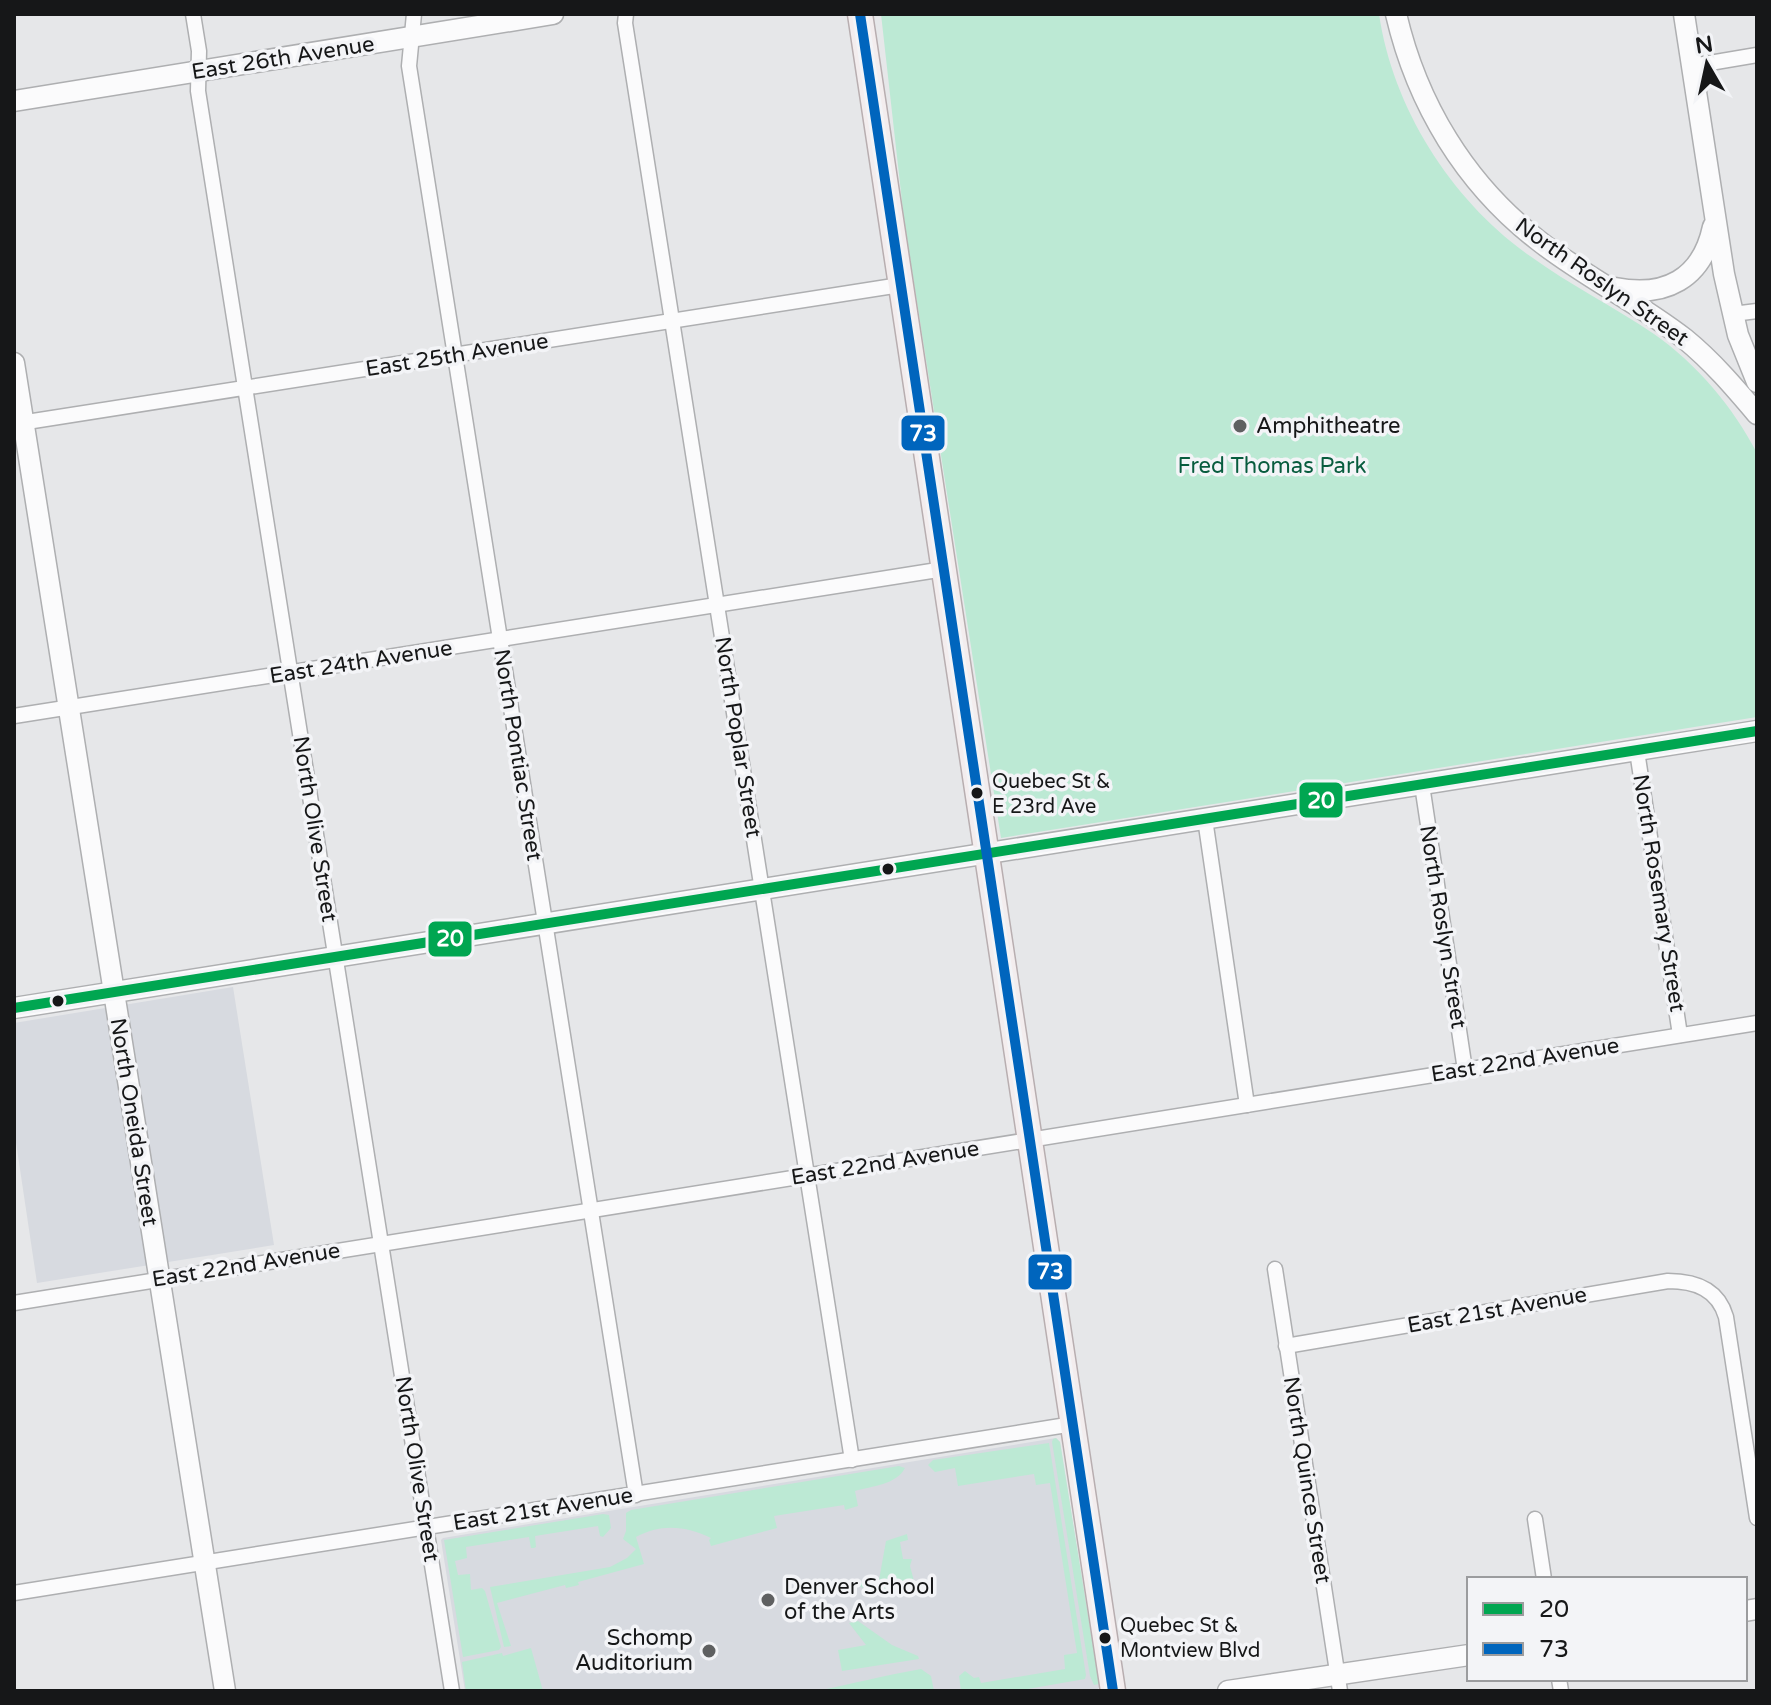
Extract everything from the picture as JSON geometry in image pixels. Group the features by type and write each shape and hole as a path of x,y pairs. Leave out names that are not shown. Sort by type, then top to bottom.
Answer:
{"main road":[{"path":"860,14 1113,1691"}],"street":[{"name":"North Olive Street","path":"193,14 199,51 198,91 452,1691"},
{"name":"North Pontiac Street","path":"414,14 409,66 636,1495"},
{"name":"East 26th Avenue","path":"14,101 553,14"},
{"name":"North Poplar Street","path":"626,14 852,1460"},
{"name":"North Roslyn Street","path":"1396,14 1406,54 1427,106 1477,183 1495,203 1539,242 1686,340 1757,414"},
{"path":"1684,14 1715,219 1733,314 1757,382"},
{"path":"1692,66 1757,55"},
{"path":"1607,287 1647,291 1681,281 1704,255 1715,219"},
{"name":"East 25th Avenue","path":"19,424 900,285"},
{"path":"1733,314 1757,311"},
{"name":"North Oneida Street","path":"14,363 19,424 69,707 225,1691"},
{"name":"East 24th Avenue","path":"14,716 944,569"},
{"path":"14,1008 1757,731"},
{"name":"North Rosemary Street","path":"1637,751 1680,1035"},
{"name":"North Roslyn Street","path":"1422,785 1465,1070"},
{"path":"1205,819 1247,1105"},
{"name":"East 22nd Avenue","path":"14,1303 1757,1023"},
{"name":"North Quince Street","path":"1275,1269 1338,1683"},
{"name":"East 21st Avenue","path":"1286,1346 1668,1281 1683,1281 1707,1289 1716,1297 1726,1317 1757,1518"},
{"name":"East 21st Avenue","path":"14,1593 1073,1424"},
{"path":"1535,1519 1544,1577"},
{"path":"1228,1691 1338,1683 1467,1655"}],"shaded area":[{"path":"233,987 274,1245 37,1283 14,1129 14,1023"},
{"name":"Denver School of the Arts","path":"1056,1438 1060,1442 1099,1687 1097,1691 465,1691 443,1538"}],"green space":[{"name":"Fred Thomas Park","path":"881,14 1379,14 1386,49 1412,118 1430,150 1475,208 1530,256 1654,334 1685,359 1725,403 1757,453 1757,717 1001,838 904,219"},
{"path":"1056,1438 1060,1442 1099,1684 1094,1685 1090,1676 1052,1442"},
{"path":"1049,1443 1085,1679 1016,1691 961,1691 959,1676 965,1671 974,1678 979,1677 981,1683 1065,1669 1064,1655 1077,1653 1050,1483 1036,1485 1034,1474 958,1486 955,1468 935,1472 928,1465 933,1460"},
{"path":"899,1466 905,1468 896,1478 855,1491 858,1506 845,1510 844,1505 774,1516 777,1528 711,1546 711,1538 683,1529 664,1528 636,1537 644,1564 578,1582 579,1585 566,1588 565,1585 497,1603 511,1646 504,1647 490,1587 610,1567 627,1558 636,1549 623,1539 626,1513 631,1510"},
{"path":"609,1515 611,1528 603,1537 598,1526 535,1536 534,1548 531,1548 529,1537 466,1547 467,1558 455,1561 458,1575 470,1574 471,1590 482,1588 485,1591 501,1647 463,1657 444,1540"},
{"path":"907,1534 908,1540 900,1542 903,1559 912,1559 910,1566 914,1581 892,1586 884,1593 856,1584 879,1580 886,1541"},
{"path":"858,1621 919,1659 842,1671 838,1650 866,1645 849,1623"},
{"path":"531,1648 543,1691 466,1691 462,1662"},
{"path":"921,1669 931,1676 934,1691 817,1691 882,1677"}],"transit line":[{"name":"73","path":"860,14 1113,1691"},
{"name":"20","path":"14,1008 1757,731"}],"place":[{"name":"Amphitheatre","path":"1240,426"},
{"name":"Quebec St & E 23rd Ave","path":"977,793"},
{"name":"Denver School of the Arts","path":"768,1600"},
{"name":"Quebec St & Montview Blvd","path":"1105,1638"},
{"name":"Schomp Auditorium","path":"709,1651"}]}
